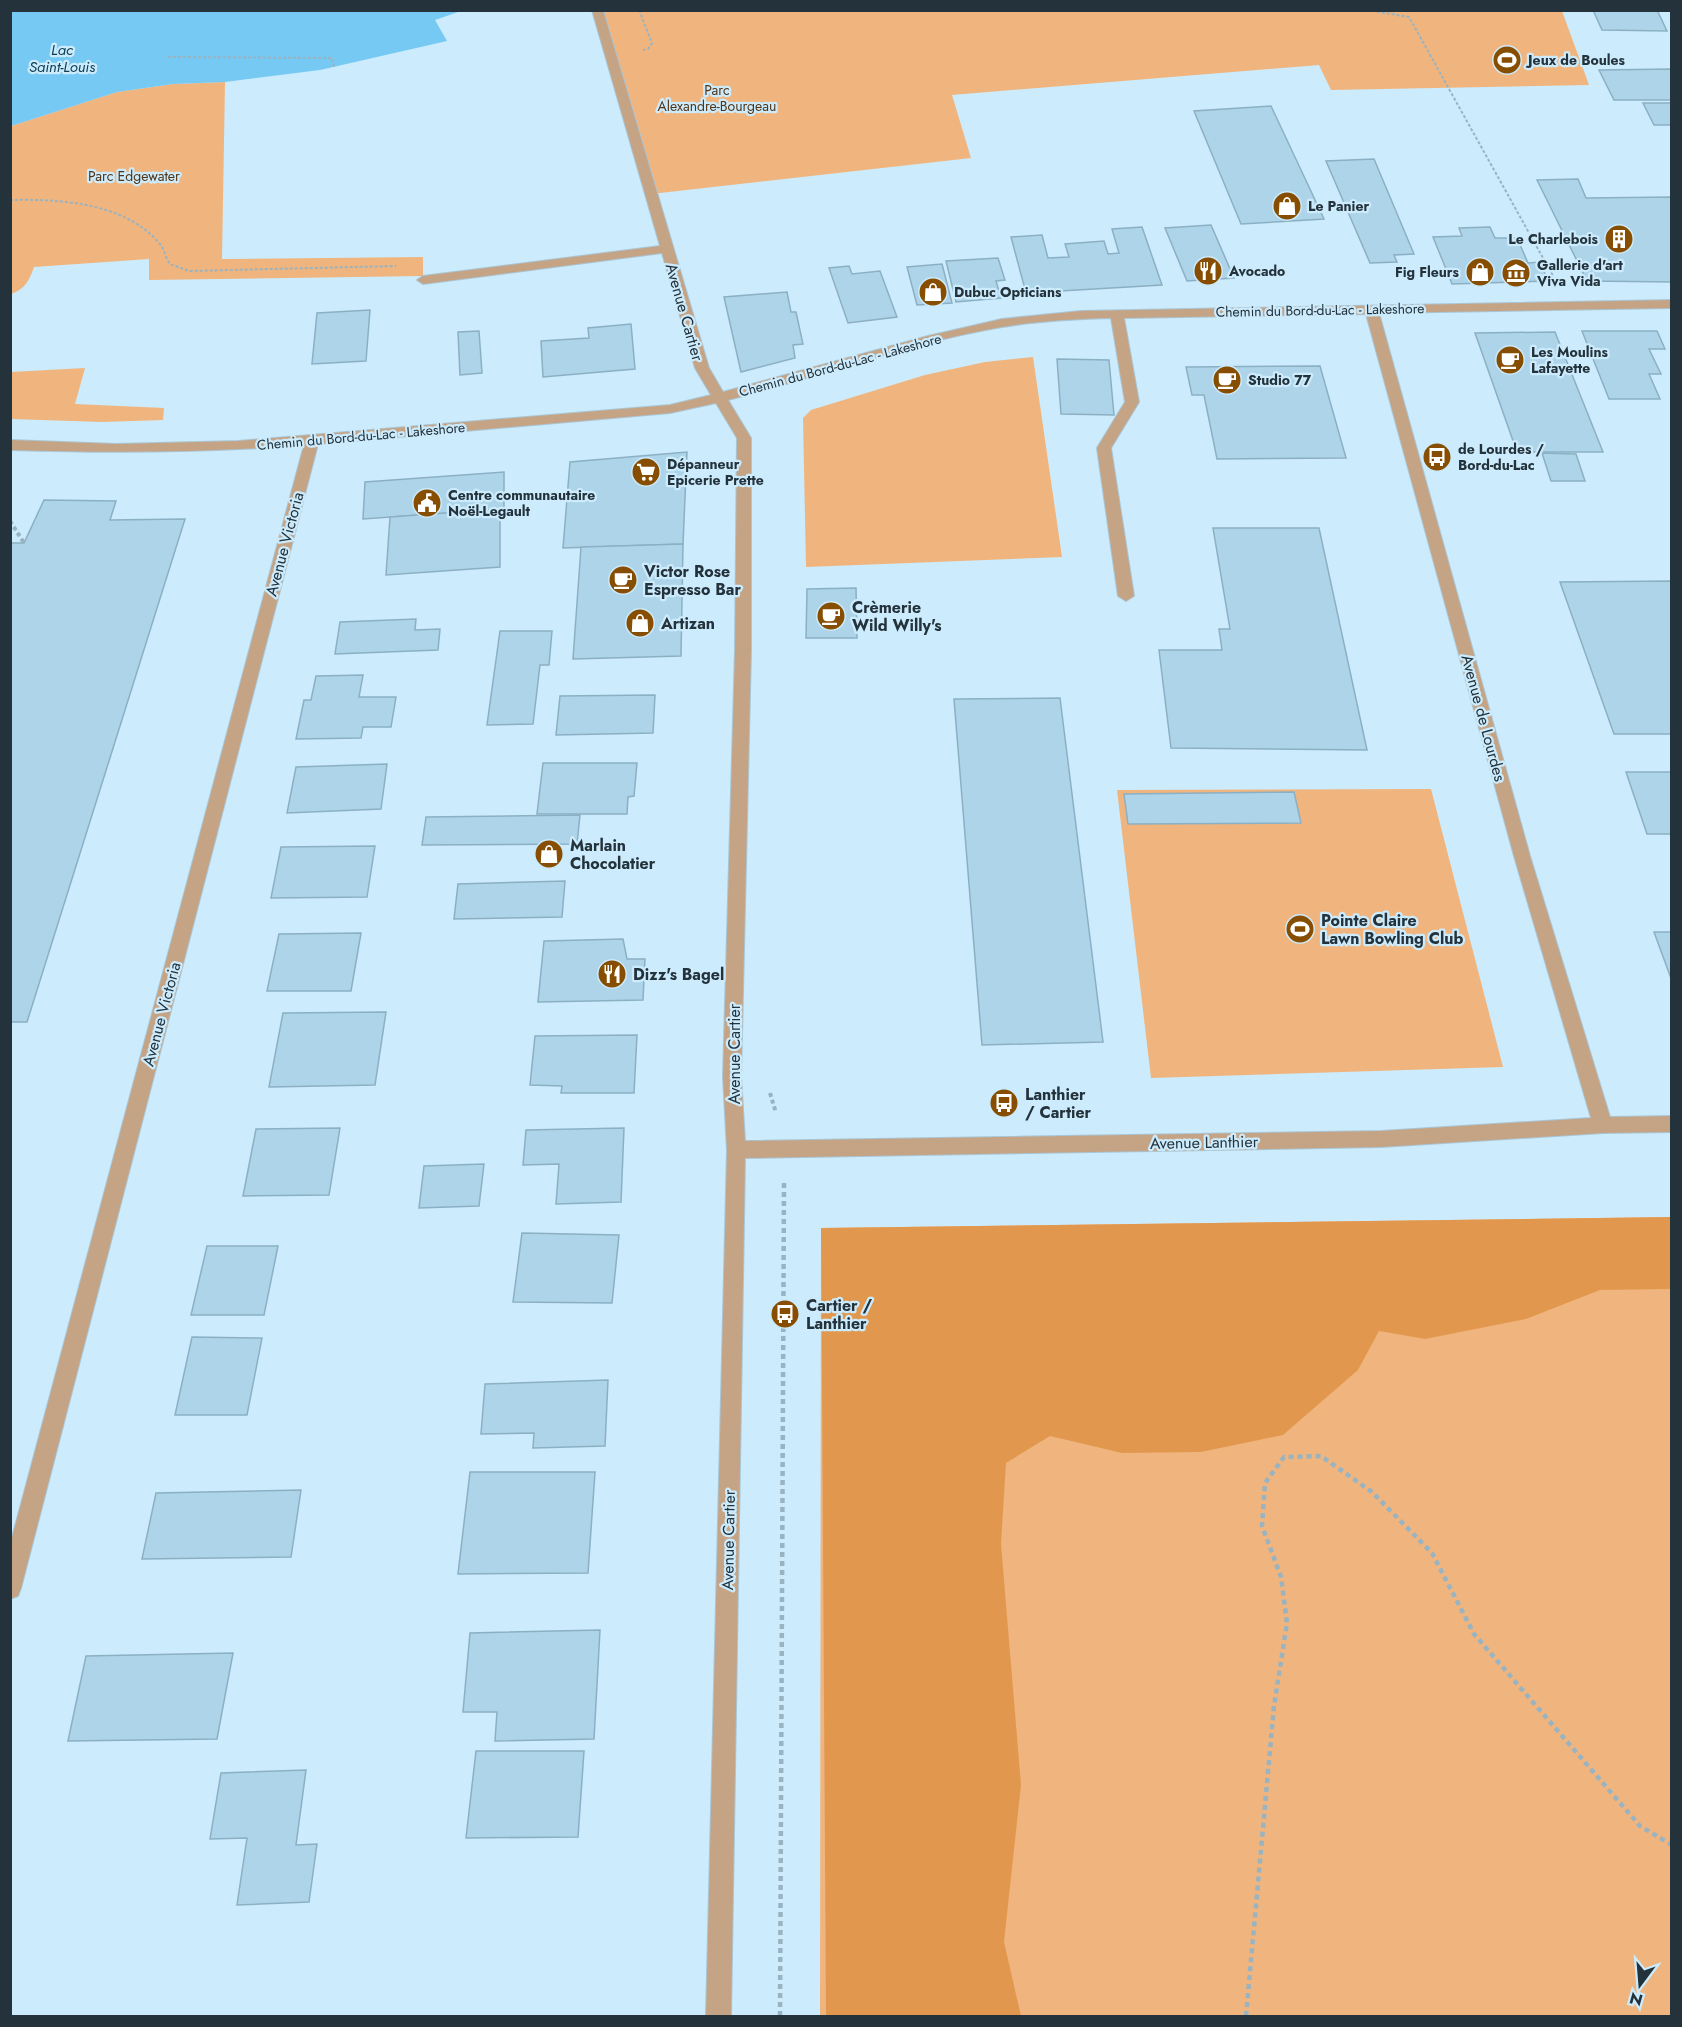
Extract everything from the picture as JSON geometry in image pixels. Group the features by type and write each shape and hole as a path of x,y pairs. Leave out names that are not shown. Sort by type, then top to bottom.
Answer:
{"street":[{"name":"Avenue Cartier","path":"597,10 702,368 744,438 743,650 732,1077 736,1150 719,2016"},
{"path":"423,280 667,249"},
{"name":"Chemin du Bord-du-Lac - Lakeshore","path":"10,445 173,449 312,441 670,409 720,398 933,339 1027,319 1117,314 1671,304"},
{"name":"Avenue de Lourdes","path":"1371,309 1522,856 1604,1125"},
{"path":"1117,314 1132,402 1104,448 1126,596"},
{"name":"Avenue Victoria","path":"10,1588 312,441"},
{"name":"Avenue Lanthier","path":"736,1150 1381,1139 1604,1125 1671,1124"}],"path":[{"path":"639,10 652,43 648,49 640,51"},
{"path":"1367,10 1409,17 1558,285"},
{"path":"168,57 332,58 334,67"},
{"path":"10,200 33,199 76,203 115,214 132,222 154,239 161,246 167,262 174,267 214,271 398,266"},
{"path":"10,521 24,543"},
{"path":"780,2016 786,1229"},
{"path":"1246,2016 1274,1706 1287,1623 1281,1577 1262,1526 1264,1494 1265,1483 1284,1457 1321,1456 1372,1492 1432,1552 1474,1634 1640,1826 1671,1845"}],"green space":[{"name":"Parc Alexandre-Bourgeau","path":"597,11 1562,11 1589,85 1331,90 1319,65 952,95 971,158 651,194"},
{"name":"Parc Edgewater","path":"225,82 222,259 423,257 423,276 149,280 149,259 34,267 26,284 11,294 11,126 117,92 173,84"},
{"path":"1033,357 1062,557 806,567 803,418 811,410 925,375 985,362"},
{"path":"85,368 75,404 164,408 163,420 102,422 11,419 11,372"},
{"name":"Pointe Claire Lawn Bowling Club","path":"1431,789 1503,1067 1151,1078 1117,790"},
{"path":"1671,1217 1671,2016 820,2016 821,1228"}],"shaded area":[{"path":"1671,1217 1671,1289 1600,1290 1526,1319 1425,1339 1379,1331 1358,1370 1283,1435 1201,1452 1122,1453 1050,1436 1006,1463 1001,1544 1021,1785 1004,1942 1021,2016 826,2016 821,1228"}],"water":[{"name":"Lac Saint-Louis","path":"11,10 461,11 435,20 447,41 320,70 225,82 173,84 117,92 11,126"}],"building":[{"path":"1593,10 1657,10 1667,31 1602,30"},
{"path":"1672,69 1672,100 1614,100 1599,70"},
{"path":"1643,103 1672,103 1672,125 1654,125"},
{"path":"1271,106 1324,219 1241,224 1194,111"},
{"path":"1374,159 1414,254 1394,255 1397,262 1370,263 1326,161"},
{"name":"Le Charlebois","path":"1578,179 1586,198 1672,197 1672,282 1587,281 1537,180"},
{"path":"1211,225 1234,278 1187,281 1165,228"},
{"path":"1142,227 1162,285 1026,293 1011,237 1042,235 1048,258 1069,257 1065,244 1104,241 1108,254 1119,253 1112,229"},
{"path":"1490,227 1495,238 1517,238 1528,263 1540,262 1548,281 1452,284 1433,237 1462,236 1459,228"},
{"path":"998,258 1005,280 996,281 1001,298 956,302 946,261"},
{"path":"942,264 952,303 917,305 907,267"},
{"path":"849,266 852,274 880,271 897,317 848,323 829,268"},
{"path":"787,292 791,312 796,312 803,344 793,345 795,358 741,372 724,297"},
{"path":"370,310 366,361 312,364 317,313"},
{"path":"631,324 635,369 543,377 541,341 589,338 588,328"},
{"path":"479,331 482,373 460,375 458,332"},
{"path":"1582,331 1657,331 1665,349 1649,349 1661,374 1649,374 1660,399 1609,399"},
{"path":"1555,332 1603,452 1517,452 1475,333"},
{"path":"1057,359 1109,360 1114,415 1061,414"},
{"path":"1320,366 1346,458 1217,459 1204,395 1192,395 1186,367"},
{"path":"687,452 683,544 563,548 570,462"},
{"path":"1542,453 1576,454 1585,481 1551,481"},
{"path":"504,472 504,509 363,519 365,482"},
{"path":"44,500 116,501 110,520 185,519 27,1022 10,1022 10,543 24,543"},
{"path":"500,509 500,567 386,575 390,517"},
{"path":"1213,528 1319,528 1367,750 1171,748 1159,650 1222,650 1219,629 1230,629"},
{"path":"683,544 681,656 573,659 581,547"},
{"path":"1672,581 1672,734 1614,734 1560,582"},
{"path":"856,588 857,638 806,638 807,589"},
{"path":"416,619 415,630 440,629 438,650 335,654 340,622"},
{"path":"500,631 552,631 549,665 540,665 533,724 487,725"},
{"path":"363,675 359,697 396,697 391,727 363,727 361,738 296,739 304,700 311,700 316,676"},
{"path":"655,695 653,733 556,735 560,696"},
{"path":"1060,698 1103,1042 982,1045 954,699"},
{"path":"543,763 637,763 634,796 628,797 627,814 537,814"},
{"path":"387,764 381,809 287,813 296,767"},
{"path":"1626,772 1672,772 1672,834 1647,834"},
{"path":"1294,792 1301,823 1128,824 1124,794"},
{"path":"580,815 577,844 422,845 426,817"},
{"path":"375,846 367,897 271,898 281,847"},
{"path":"565,881 562,917 454,919 458,884"},
{"path":"1654,932 1672,932 1672,981"},
{"path":"361,933 351,991 267,991 279,934"},
{"path":"623,939 627,959 645,959 643,1000 538,1002 544,941"},
{"path":"386,1012 375,1085 269,1087 283,1013"},
{"path":"637,1035 634,1093 561,1093 562,1086 530,1085 535,1036"},
{"path":"340,1128 329,1195 243,1196 256,1129"},
{"path":"624,1128 621,1202 556,1204 559,1164 523,1165 526,1130"},
{"path":"484,1164 479,1206 419,1208 424,1166"},
{"path":"522,1233 619,1235 612,1303 513,1302"},
{"path":"207,1246 278,1246 264,1315 191,1315"},
{"path":"192,1337 262,1338 247,1415 175,1415"},
{"path":"608,1380 605,1446 533,1448 534,1433 481,1434 485,1384"},
{"path":"470,1472 595,1472 588,1573 458,1574"},
{"path":"301,1490 291,1557 142,1559 156,1493"},
{"path":"600,1630 594,1739 495,1741 497,1712 463,1712 470,1633"},
{"path":"233,1653 217,1739 68,1741 86,1656"},
{"path":"476,1751 584,1751 578,1837 466,1838"},
{"path":"306,1770 296,1845 317,1844 309,1902 237,1905 247,1838 210,1839 221,1773"}],"place":[{"name":"Jeux de Boules","path":"1507,60"},
{"name":"Le Panier","path":"1287,206"},
{"name":"Le Charlebois","path":"1619,239"},
{"name":"Avocado","path":"1208,271"},
{"name":"Fig Fleurs","path":"1480,272"},
{"name":"Gallerie d'art Viva Vida","path":"1516,273"},
{"name":"Dubuc Opticians","path":"933,292"},
{"name":"Les Moulins Lafayette","path":"1510,360"},
{"name":"Studio 77","path":"1227,380"},
{"name":"de Lourdes / Bord-du-Lac","path":"1437,457"},
{"name":"Dépanneur Epicerie Prette","path":"646,472"},
{"name":"Centre communautaire Noël-Legault","path":"427,503"},
{"name":"Victor Rose Espresso Bar","path":"623,580"},
{"name":"Crèmerie Wild Willy's","path":"831,616"},
{"name":"Artizan","path":"640,623"},
{"name":"Marlain Chocolatier","path":"549,854"},
{"name":"Pointe Claire Lawn Bowling Club","path":"1300,929"},
{"name":"Dizz's Bagel","path":"612,974"},
{"name":"Lanthier / Cartier","path":"1004,1103"},
{"name":"Cartier / Lanthier","path":"785,1314"}]}
